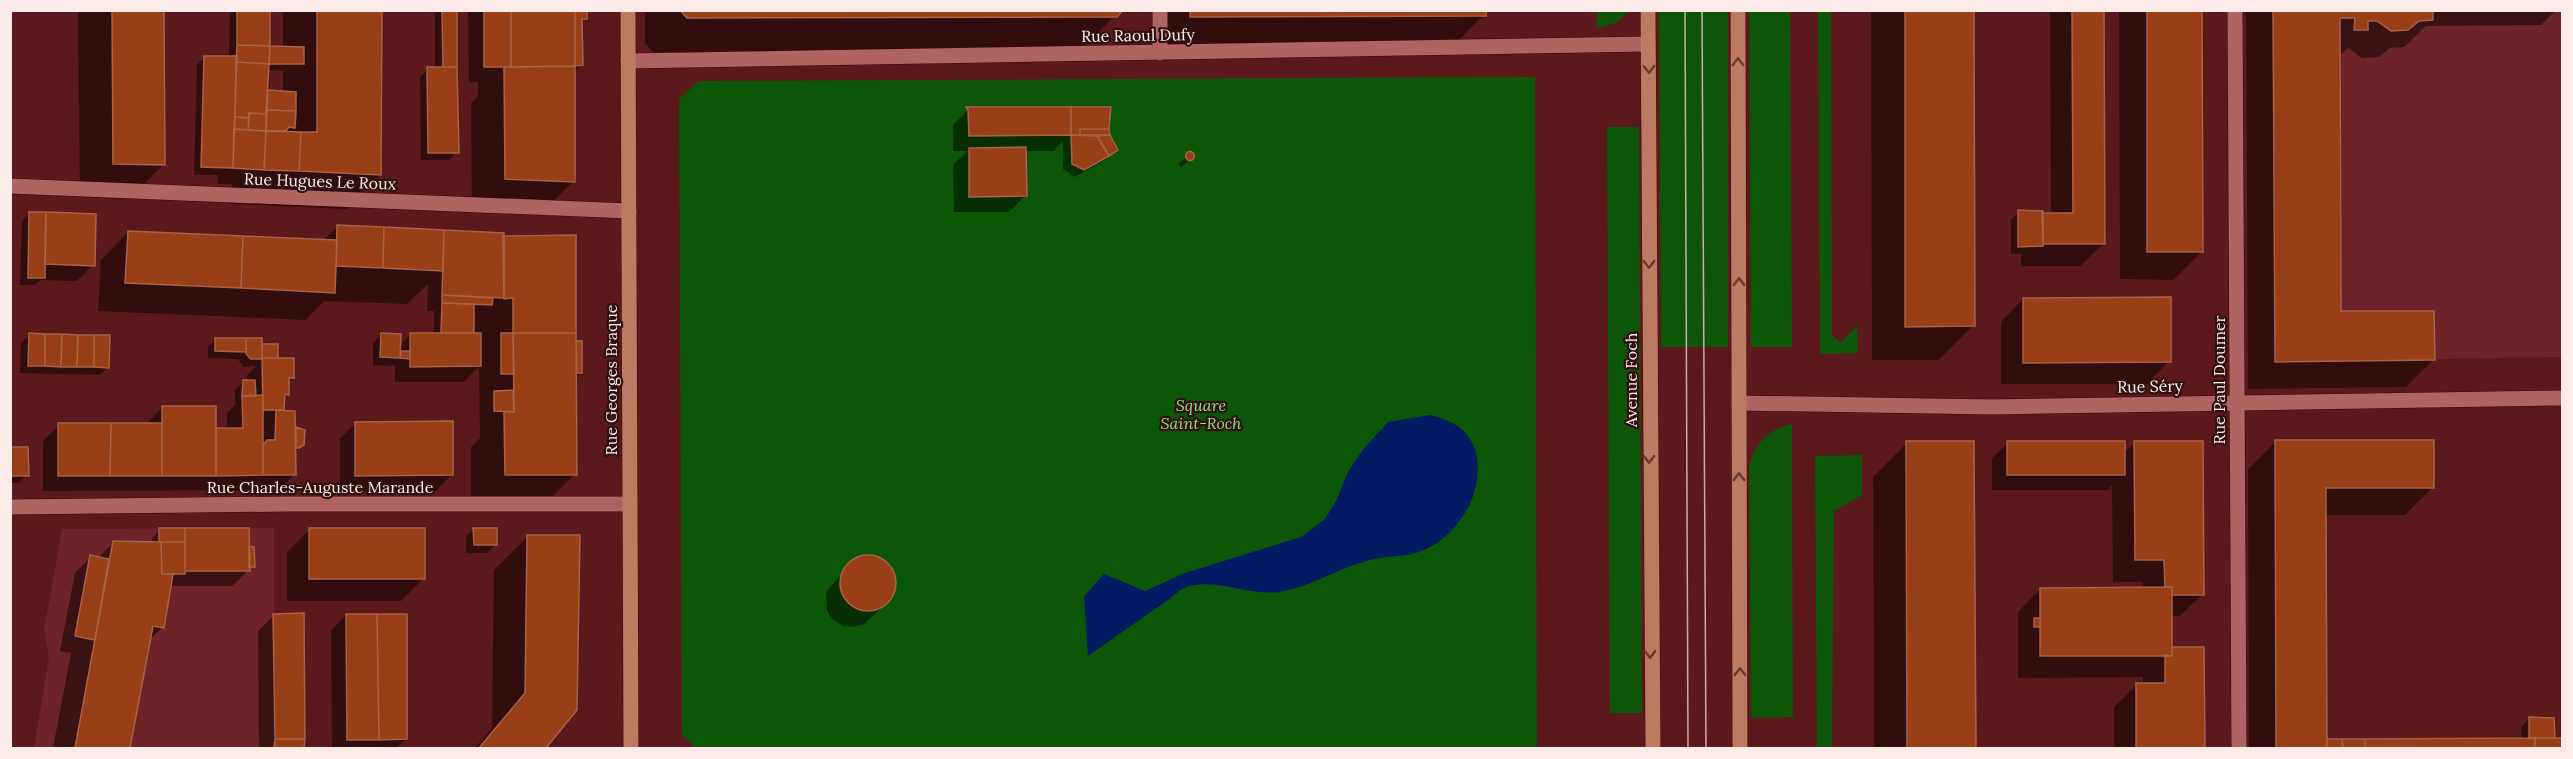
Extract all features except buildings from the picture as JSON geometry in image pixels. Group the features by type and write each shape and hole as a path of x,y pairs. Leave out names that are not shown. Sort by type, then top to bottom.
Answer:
{"street":[{"name":"Rue Georges Braque","path":"628,10 631,748"},
{"path":"1160,10 1160,53"},
{"name":"Avenue Foch","path":"1648,10 1653,748"},
{"path":"1738,10 1740,748"},
{"name":"Rue Paul Doumer","path":"2235,10 2239,748"},
{"name":"Rue Raoul Dufy","path":"628,61 1648,44"},
{"name":"Rue Hugues Le Roux","path":"10,186 629,211"},
{"name":"Rue Séry","path":"1739,403 1992,407 2562,398"},
{"name":"Rue Charles-Auguste Marande","path":"10,507 630,504"}],"shaded area":[{"path":"2273,11 2562,11 2562,357 2275,362"},
{"path":"1430,415 1452,423 1464,432 1473,445 1478,467 1477,482 1467,510 1449,533 1437,543 1417,553 1366,561 1291,590 1280,592 1258,592 1200,584 1189,586 1088,656 1084,596 1104,574 1145,591 1185,573 1301,537 1325,519 1336,501 1348,472 1363,449 1388,422"},
{"path":"274,528 274,748 34,748 49,657 44,630 62,529"}],"green space":[{"path":"1597,10 1629,11 1616,23 1597,28"},
{"path":"1659,11 1728,11 1728,347 1661,347"},
{"path":"1749,11 1790,11 1792,347 1751,347"},
{"path":"1818,11 1831,11 1832,334 1840,343 1857,326 1858,353 1820,354"},
{"name":"Square Saint-Roch","path":"1535,77 1537,748 696,748 682,735 679,99 699,81"},
{"path":"1607,127 1639,127 1642,713 1610,713"},
{"path":"1792,424 1793,717 1751,718 1749,468 1755,451 1763,439 1776,430"},
{"path":"1862,455 1862,495 1834,511 1832,748 1817,748 1815,456"}],"tram line":[{"path":"1685,10 1688,748"},
{"path":"1702,10 1706,748"}]}
